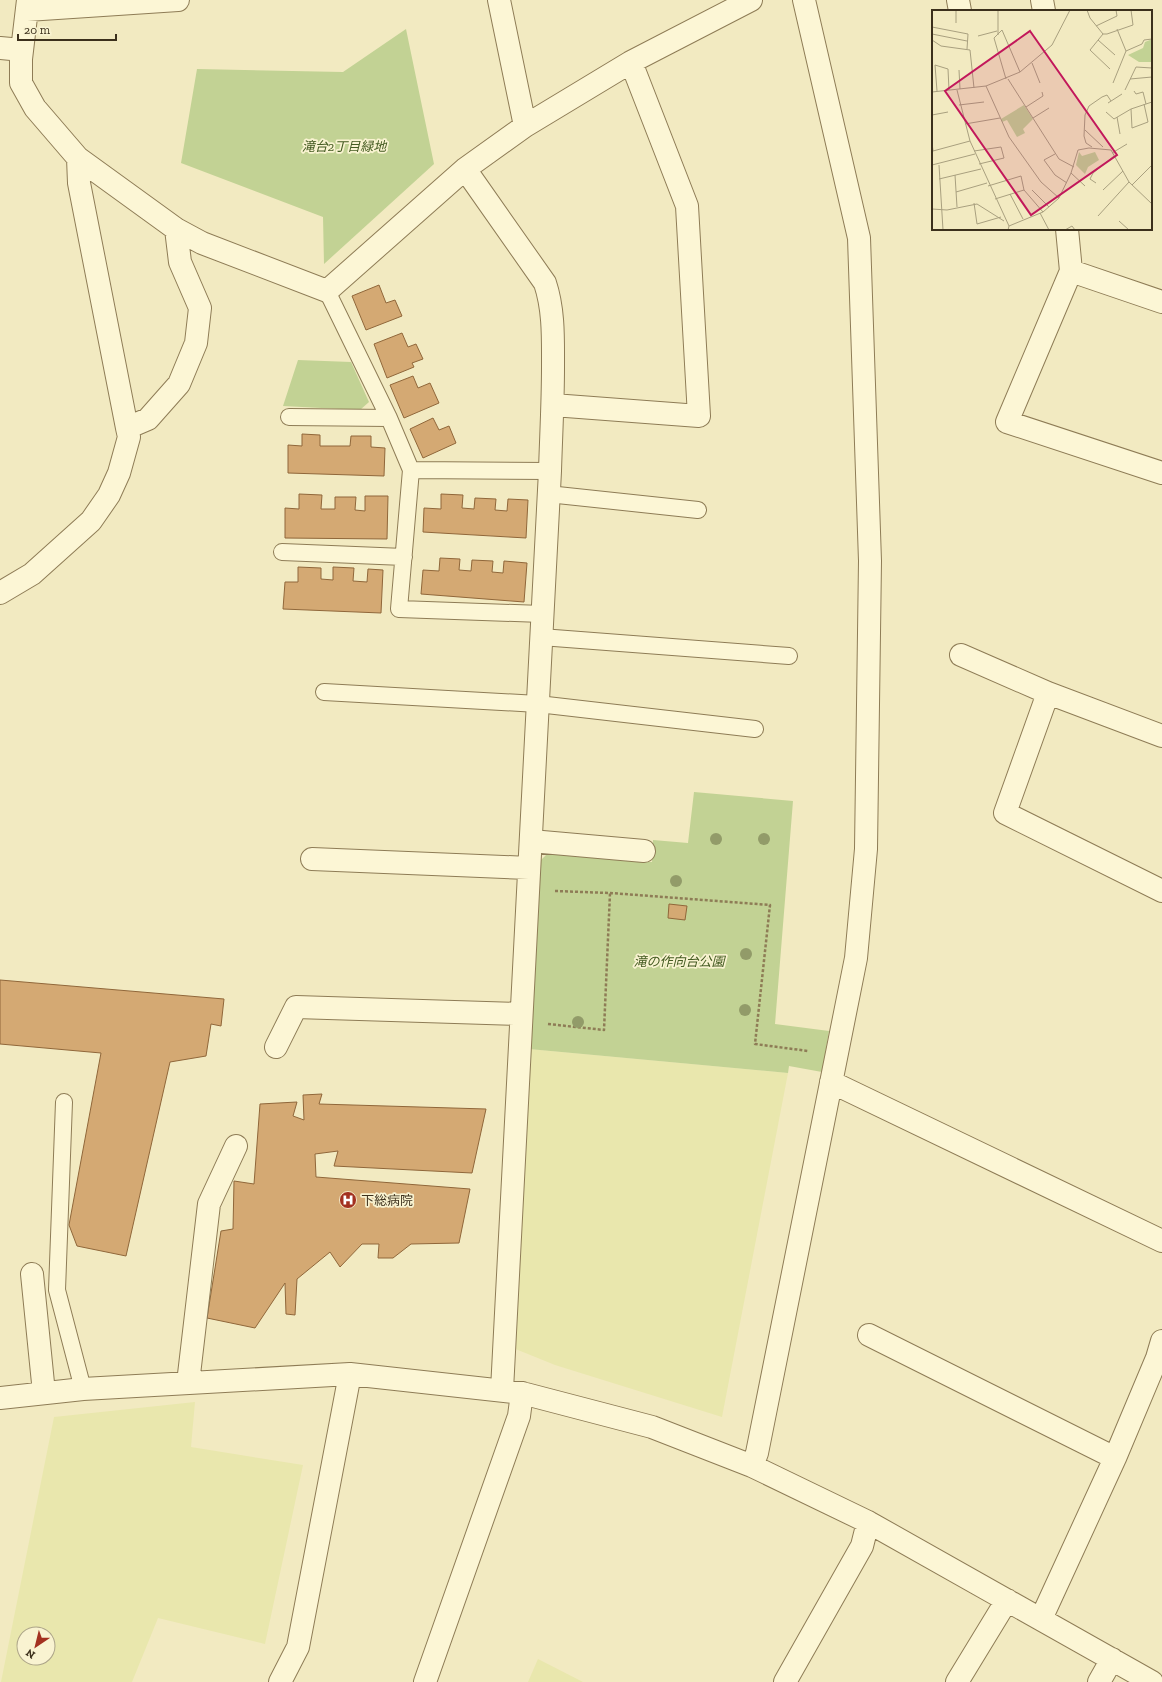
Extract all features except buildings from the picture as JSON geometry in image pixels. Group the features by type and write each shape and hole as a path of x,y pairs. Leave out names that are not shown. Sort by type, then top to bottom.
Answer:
{"street":[{"path":"178,0 28,5 22,50 22,83 35,108 78,158 176,229 202,243 314,288 327,291 466,168 525,126 631,62 751,0"},
{"path":"499,0 525,126"},
{"path":"752,1466 758,1446 856,958 866,849 870,561 859,238 804,0"},
{"path":"958,0 960,10"},
{"path":"1042,0 1044,10"},
{"path":"0,48 22,50"},
{"path":"553,405 699,416 687,206 631,62"},
{"path":"0,593 32,574 91,521 109,495 119,473 129,437 79,183 78,158"},
{"path":"425,1682 519,1416 512,1392 521,1018 553,405 553,337 550,298 545,283 466,168"},
{"path":"128,428 148,419 179,384 196,342 200,308 180,262 176,229"},
{"path":"1067,230 1071,271 1007,422 1162,473"},
{"path":"1071,271 1162,302"},
{"path":"961,655 1048,693 1162,736"},
{"path":"1048,693 1004,813 1162,891"},
{"path":"531,841 644,851"},
{"path":"312,859 528,878"},
{"path":"276,1047 296,1007 521,1018"},
{"path":"831,1082 1162,1240"},
{"path":"188,1383 209,1204 236,1146"},
{"path":"32,1274 44,1393"},
{"path":"869,1335 1115,1458"},
{"path":"1041,1619 1115,1458 1157,1358 1162,1341"},
{"path":"280,1682 298,1647 350,1374"},
{"path":"0,1398 83,1389 350,1374 512,1392 652,1426 752,1466 868,1522 1152,1682"},
{"path":"785,1682 862,1546 868,1522"},
{"path":"957,1682 1007,1600"},
{"path":"1099,1682 1112,1659"}],"lane":[{"path":"327,291 389,418 411,470 399,609 542,614"},
{"path":"289,417 389,418"},
{"path":"411,470 550,471"},
{"path":"548,494 698,510"},
{"path":"282,552 404,557"},
{"path":"541,637 789,656"},
{"path":"324,692 538,704 755,729"},
{"path":"64,1102 57,1290 83,1389"}],"path":[{"path":"528,878 552,891 610,893 770,905 755,1044 836,1056"},
{"path":"521,1018 604,1030 610,893"}],"shaded area":[{"path":"529,1049 788,1073 722,1417 555,1365 513,1348"},
{"path":"195,1402 191,1447 303,1465 265,1644 158,1618 132,1682 1,1682 54,1417"},
{"path":"538,1659 583,1682 528,1682"}],"green space":[{"name":"滝台2丁目緑地","path":"406,29 434,164 324,264 323,217 181,163 197,69 343,72"},
{"path":"298,360 351,362 369,402 360,410 283,406"},
{"name":"滝の作向台公園","path":"694,792 793,801 775,1024 829,1031 822,1072 789,1066 788,1073 529,1049 538,863 548,853 652,862 653,840 688,843"}],"place":[{"name":"下総病院","path":"348,1200"}]}
